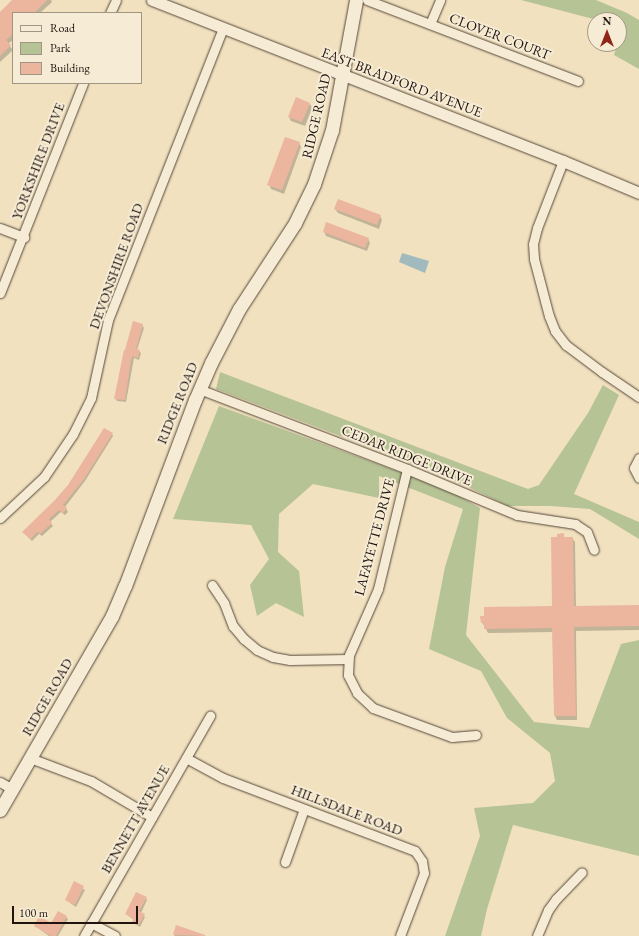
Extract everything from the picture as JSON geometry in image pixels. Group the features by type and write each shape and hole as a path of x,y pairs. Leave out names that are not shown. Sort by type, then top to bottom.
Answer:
{"main road":[{"name":"RIDGE ROAD","path":"0,810 104,631 119,601 199,390 235,315 294,223 314,184 332,130 356,0"}],"street":[{"path":"110,12 116,0"},
{"name":"EAST BRADFORD AVENUE","path":"152,0 563,161 639,193"},
{"name":"CLOVER COURT","path":"367,0 578,81"},
{"path":"430,24 440,0"},
{"name":"DEVONSHIRE ROAD","path":"0,518 44,477 70,439 88,404 108,320 223,28"},
{"name":"YORKSHIRE DRIVE","path":"0,292 24,237 83,84"},
{"path":"563,161 537,228 533,244 535,265 549,316 555,331 566,345 639,397"},
{"path":"0,228 24,237"},
{"name":"CEDAR RIDGE DRIVE","path":"199,390 407,469 517,515 575,524 588,532 594,550"},
{"path":"639,458 634,468 639,478"},
{"name":"LAFAYETTE DRIVE","path":"407,469 378,589 348,659 348,675 353,688 361,699 373,708 452,737 476,735"},
{"path":"212,585 224,603 233,626 244,639 257,650 273,657 290,660 348,659"},
{"name":"BENNETT AVENUE","path":"84,936 210,716"},
{"path":"30,758 91,781 152,817"},
{"name":"HILLSDALE ROAD","path":"186,758 223,778 411,849 420,857 424,873 400,936"},
{"path":"0,782 12,789"},
{"path":"285,862 304,809"},
{"path":"537,936 548,910 556,899 582,872"},
{"path":"91,924 115,936"}],"green space":[{"path":"521,0 596,0 625,12 587,12 587,17"},
{"path":"627,13 639,20 639,69 614,55 615,52 627,52"},
{"path":"220,372 528,489 539,485 588,413 603,385 619,395 574,494 639,522 639,539 590,509 551,506 508,506 441,474 216,389"},
{"path":"219,406 397,471 457,495 480,508 466,635 534,722 589,728 621,644 639,640 639,856 513,825 487,909 481,936 445,936 480,836 474,808 533,803 555,781 550,753 507,718 481,671 429,649 445,567 463,509 379,476 379,498 313,484 279,514 278,552 299,571 304,617 276,603 257,616 250,585 269,559 251,525 173,519"}],"water":[{"path":"402,253 429,261 425,273 399,262"}],"building":[{"path":"12,0 47,0 35,12 12,12 12,35 6,40 11,45 0,56 0,12"},
{"path":"296,97 310,103 302,122 288,117"},
{"path":"285,137 300,142 282,190 267,185"},
{"path":"338,199 381,215 377,225 334,209"},
{"path":"326,222 369,238 365,248 323,232"},
{"path":"133,321 143,324 136,349 140,350 138,358 133,356 131,360 125,400 114,399 124,350"},
{"path":"104,428 113,433 84,479 63,505 67,508 63,513 59,510 49,519 52,523 40,534 37,532 31,539 22,532 55,500 68,485"},
{"path":"564,533 564,537 573,537 574,606 639,605 639,626 574,627 576,716 554,716 552,628 484,629 484,623 481,623 480,616 484,616 484,607 552,606 551,537 557,537 557,534"},
{"path":"74,881 84,886 75,905 65,900"},
{"path":"136,892 147,897 139,911 145,914 139,925 132,922 134,919 125,914"},
{"path":"58,911 67,916 56,936 51,936 34,926 39,916 51,923"},
{"path":"176,925 205,935 205,936 173,935"}]}
